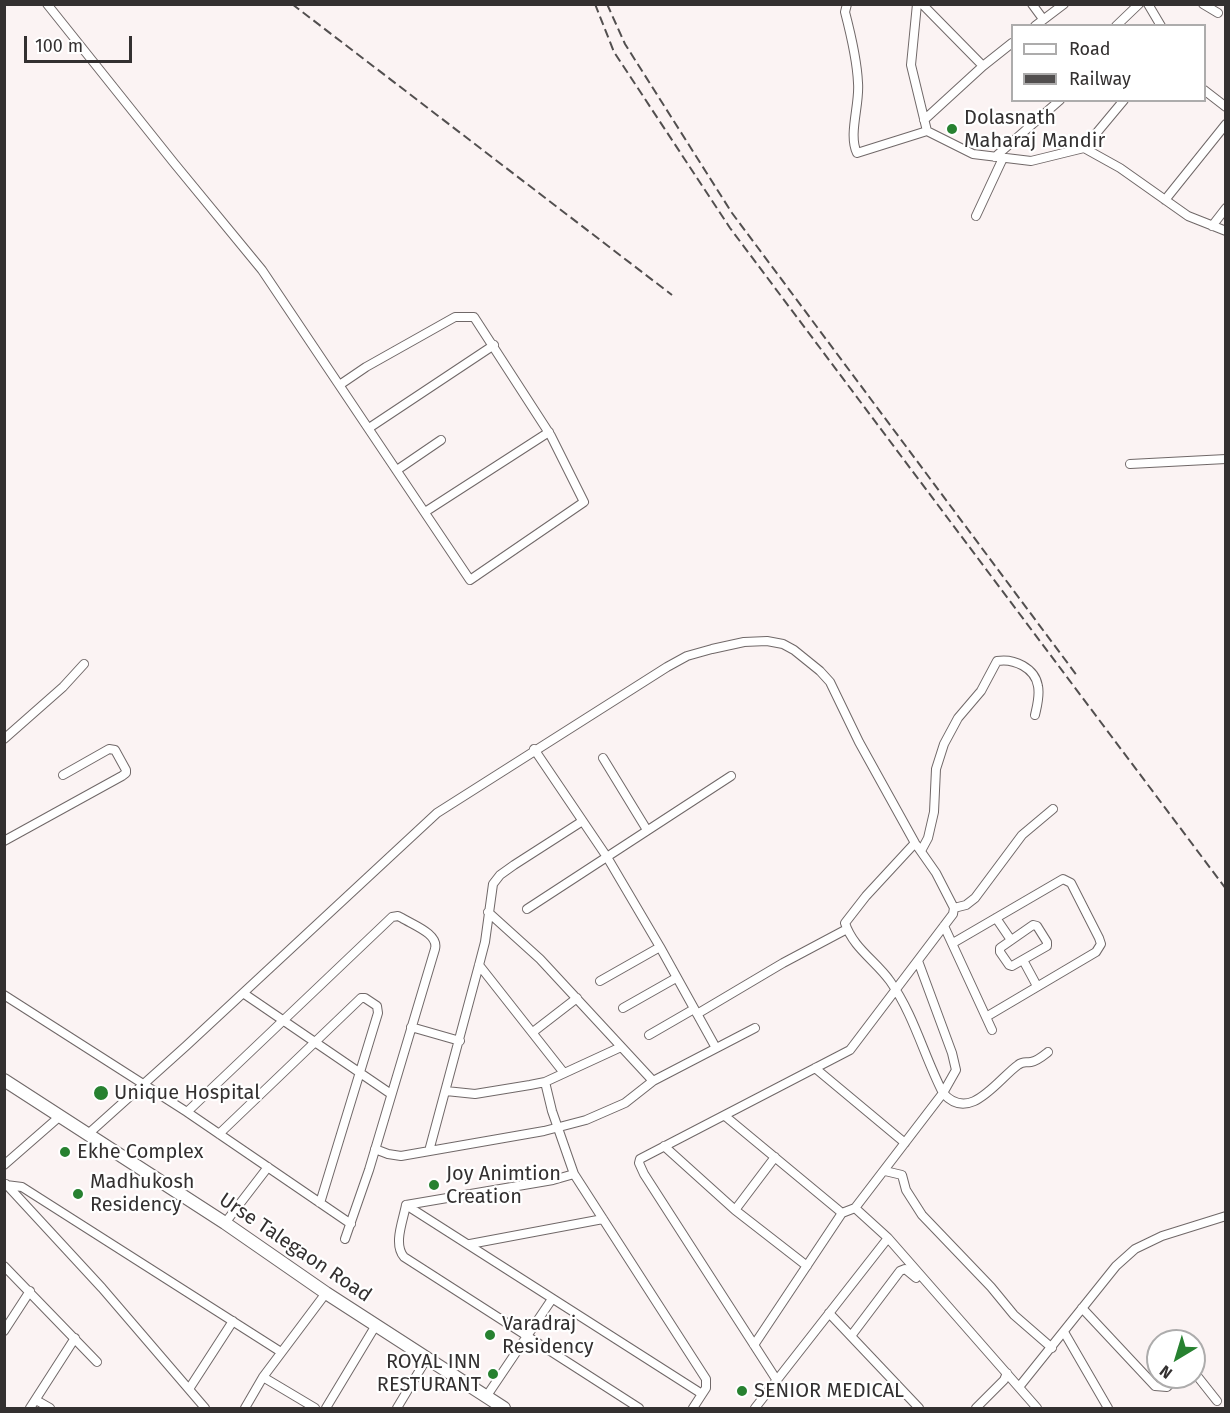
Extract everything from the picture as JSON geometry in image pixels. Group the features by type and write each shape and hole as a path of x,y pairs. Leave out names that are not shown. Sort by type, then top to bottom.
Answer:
{"highway":[{"name":"Urse Talegaon Road","path":"4,1080 504,1408"}],"street":[{"path":"47,4 262,270 341,384 470,580 584,501 549,432 474,317 455,317 341,384"},
{"path":"847,4 845,12 858,82 859,98 853,145 857,153 927,131 973,154 1030,161 1084,148 1122,102"},
{"path":"916,4 911,65 927,131"},
{"path":"922,4 983,66"},
{"path":"1032,4 1043,19"},
{"path":"1037,24 1064,4"},
{"path":"1118,24 1139,4"},
{"path":"1148,4 1160,24"},
{"path":"1203,4 1218,13"},
{"path":"924,120 1011,44"},
{"path":"1206,91 1226,106"},
{"path":"976,216 999,157 1058,102"},
{"path":"1165,200 1226,124"},
{"path":"1084,148 1120,168 1188,216 1226,231"},
{"path":"1212,226 1226,208"},
{"path":"369,428 494,345"},
{"path":"425,512 549,432"},
{"path":"397,470 441,440"},
{"path":"1130,464 1226,459"},
{"path":"87,1134 437,813 534,749 687,656 744,642 767,641 783,644 808,660 830,682 859,742 954,908 953,914 850,1050 640,1160 639,1163 677,1226 776,1379"},
{"path":"921,851 928,838 934,812 936,769 944,744 957,718 981,691 997,661 1021,664 1033,675 1038,684 1035,715"},
{"path":"4,739 63,687 84,664"},
{"path":"4,841 122,777 126,770 115,750 109,749 63,775"},
{"path":"534,749 581,822 607,857 716,1048"},
{"path":"603,758 647,830"},
{"path":"527,909 731,776"},
{"path":"954,908 966,905 975,898 1022,835 1053,809"},
{"path":"429,1151 479,965 493,884 500,876 581,822"},
{"path":"915,843 847,917 845,923 865,954 889,979 896,991 943,1093 948,1099 956,1102 972,1101 988,1094 1021,1062 1035,1061 1048,1052"},
{"path":"953,943 1063,879 1071,883 1099,938 1100,948 986,1017"},
{"path":"488,912 540,959 653,1081"},
{"path":"187,1113 392,917 398,916 433,938 436,944 375,1149 345,1239"},
{"path":"996,918 1011,940"},
{"path":"1035,925 1047,945 1011,966 1000,952 1000,948 1011,940 1035,925"},
{"path":"944,926 992,1029"},
{"path":"649,1035 696,1012 847,929"},
{"path":"600,981 660,947"},
{"path":"1023,960 1037,986"},
{"path":"754,1345 842,1213 855,1209 885,1172 953,1076 955,1064 918,961"},
{"path":"479,965 564,1073"},
{"path":"623,1008 676,978"},
{"path":"243,993 391,1094"},
{"path":"4,995 219,1134 351,1224"},
{"path":"219,1134 361,998 365,998 378,1008 320,1203"},
{"path":"533,1032 577,998"},
{"path":"411,1027 460,1041"},
{"path":"375,1149 401,1156 558,1128 586,1120 625,1103 653,1081 755,1028"},
{"path":"446,1091 475,1094 545,1082 621,1047"},
{"path":"815,1068 905,1143"},
{"path":"545,1082 574,1174 706,1379 706,1388 693,1408"},
{"path":"725,1116 842,1213"},
{"path":"4,1165 59,1117"},
{"path":"664,1146 735,1210 807,1266"},
{"path":"735,1210 775,1157"},
{"path":"225,1223 268,1167"},
{"path":"885,1172 902,1176 906,1190 922,1215 991,1287 1014,1315 1052,1348"},
{"path":"406,1205 553,1180 574,1174"},
{"path":"5,1184 22,1187 281,1352"},
{"path":"5,1184 102,1288 205,1408"},
{"path":"406,1205 702,1394"},
{"path":"406,1205 398,1245 404,1257 639,1408"},
{"path":"855,1209 888,1238 1037,1408"},
{"path":"1019,1387 1116,1266 1135,1249 1162,1236 1224,1217"},
{"path":"470,1244 603,1219"},
{"path":"754,1408 888,1238"},
{"path":"4,1266 97,1362"},
{"path":"851,1336 900,1271 905,1269 910,1271 982,1348"},
{"path":"4,1331 30,1291"},
{"path":"245,1408 263,1377 326,1293"},
{"path":"486,1397 552,1299"},
{"path":"1082,1308 1146,1376"},
{"path":"829,1313 919,1408"},
{"path":"189,1389 233,1321"},
{"path":"326,1408 376,1325"},
{"path":"1064,1332 1108,1408"},
{"path":"30,1408 75,1338"},
{"path":"397,1408 427,1358"},
{"path":"976,1408 1004,1380 1007,1373"},
{"path":"263,1377 315,1408"},
{"path":"1206,1387 1217,1401"},
{"path":"36,1400 50,1408"}],"railway":[{"path":"292,4 672,295"},
{"path":"595,4 614,52 730,228 1226,889"},
{"path":"607,4 625,44 732,213 1078,677"}],"place":[{"name":"Dolasnath Maharaj Mandir","path":"952,129"},
{"name":"Unique Hospital","path":"101,1093"},
{"name":"Ekhe Complex","path":"65,1152"},
{"name":"Joy Animtion Creation","path":"434,1185"},
{"name":"Madhukosh Residency","path":"78,1194"},
{"name":"Varadraj Residency","path":"490,1335"},
{"name":"ROYAL INN RESTURANT","path":"493,1374"},
{"name":"SENIOR MEDICAL","path":"742,1391"}]}
